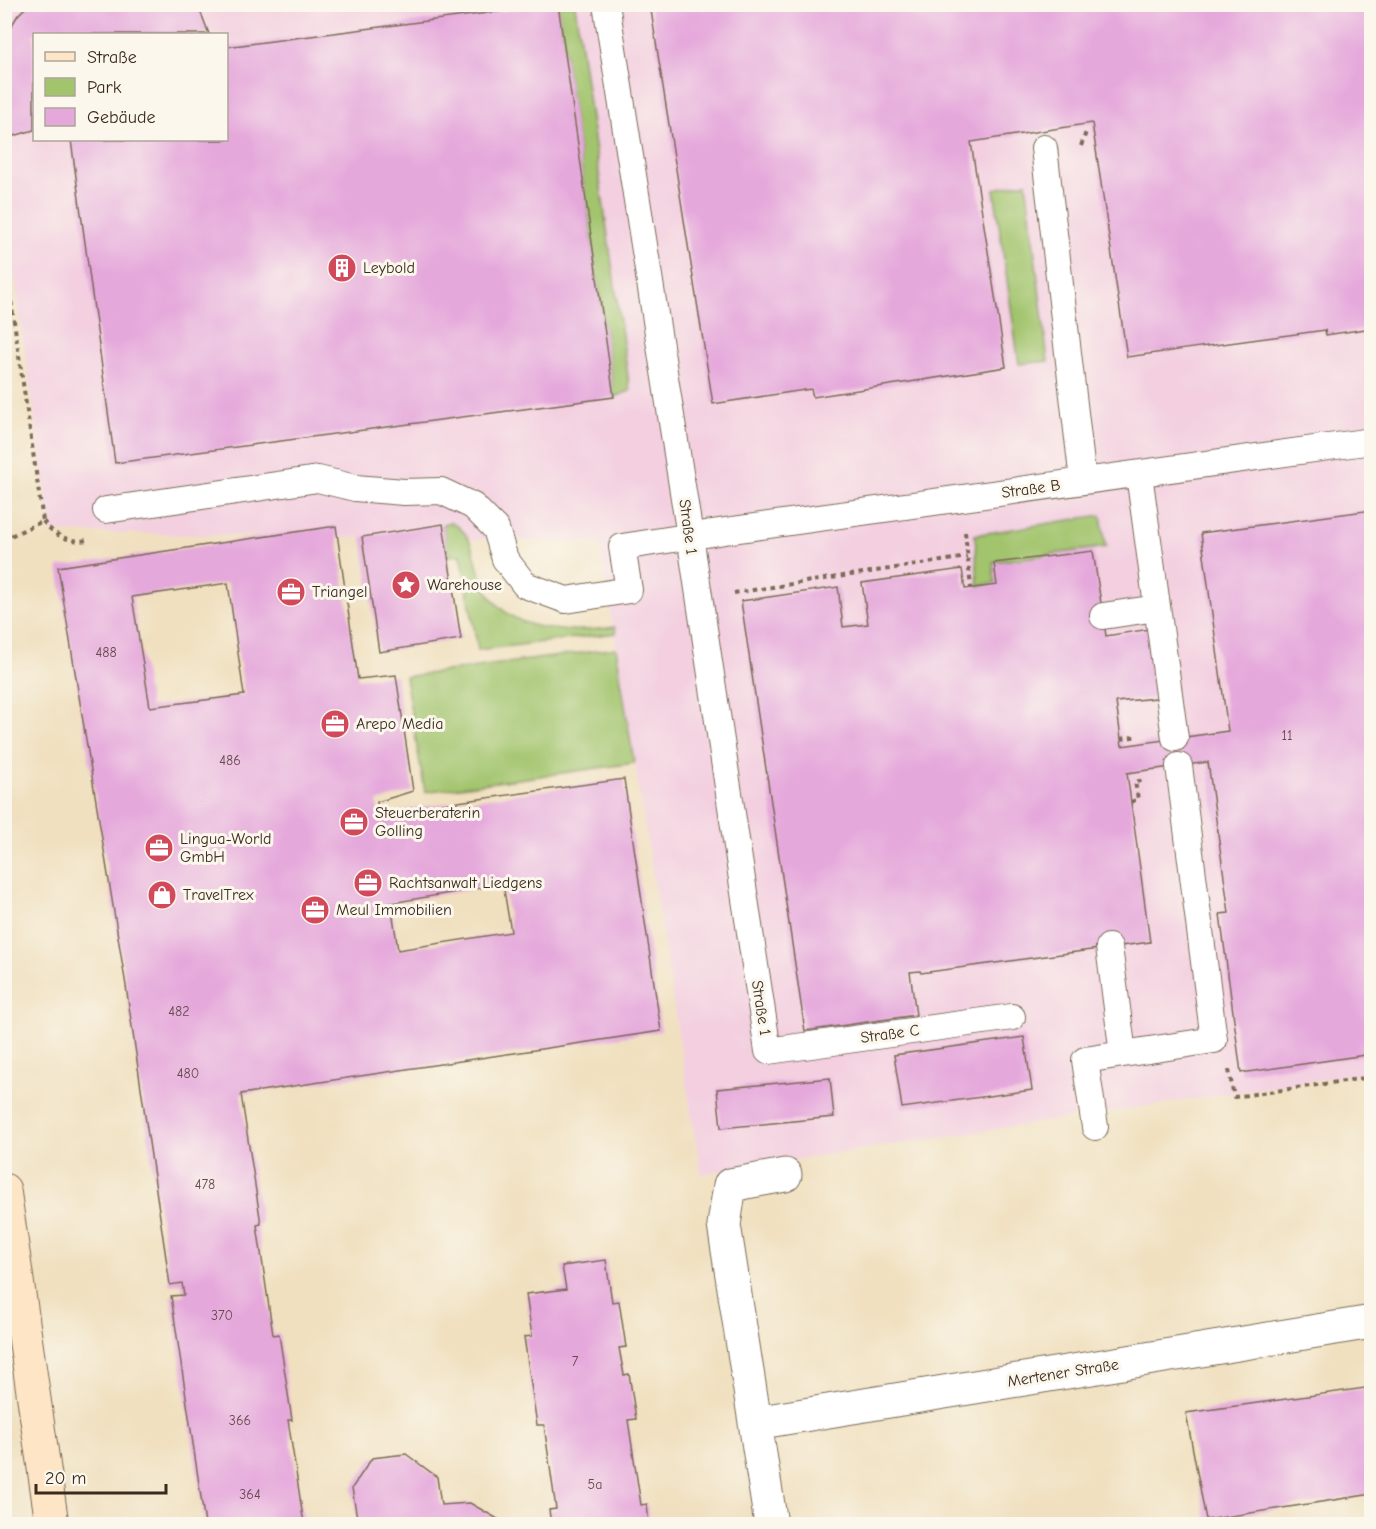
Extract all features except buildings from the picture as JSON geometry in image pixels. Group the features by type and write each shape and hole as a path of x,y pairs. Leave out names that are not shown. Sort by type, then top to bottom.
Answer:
{"main road":[{"path":"4,1190 52,1524"}],"street":[{"path":"771,1524 724,1224 730,1185 785,1175"},
{"name":"Mertener Straße","path":"755,1423 1371,1322"}],"lane":[{"name":"Straße 1","path":"606,4 768,1051"},
{"path":"1044,148 1083,482"},
{"name":"Straße B","path":"106,510 318,479 354,488 404,492 441,491 473,506 496,529 506,559 525,585 566,600 629,590 622,547 1371,441"},
{"path":"1139,474 1175,738"},
{"path":"1103,616 1158,608"},
{"path":"1095,1127 1085,1060 1214,1040 1179,766"},
{"path":"1109,947 1123,1054"},
{"name":"Straße C","path":"768,1051 1012,1017"}],"path":[{"path":"4,277 8,280 43,521 51,532 76,542 99,539"},
{"path":"4,538 43,521"},
{"path":"964,526 971,588"},
{"path":"1131,802 1138,799 1135,782"},
{"path":"1230,1082 1234,1097 1371,1077"}],"shaded area":[{"path":"4,5 1371,5 1371,1072 701,1174 599,542 51,532 5,211"}],"green space":[{"path":"558,5 575,5 630,391 614,397"},
{"path":"1026,182 1048,361 1019,364 994,189"},
{"path":"1101,515 1106,547 993,562 995,583 978,586 975,535"},
{"path":"450,522 464,532 469,539 482,580 491,598 504,611 538,626 577,630 615,627 616,633 478,650 461,555 448,556 443,524"},
{"path":"616,648 634,763 425,792 405,677"}],"place":[{"name":"Leybold","path":"342,268"},
{"name":"Warehouse","path":"406,585"},
{"name":"Triangel","path":"291,592"},
{"name":"Arepo Media","path":"335,724"},
{"name":"Steuerberaterin Golling","path":"354,822"},
{"name":"Lingua-World GmbH","path":"159,848"},
{"name":"Rachtsanwalt Liedgens","path":"368,883"},
{"name":"TravelTrex","path":"162,895"},
{"name":"Meul Immobilien","path":"315,910"}]}
